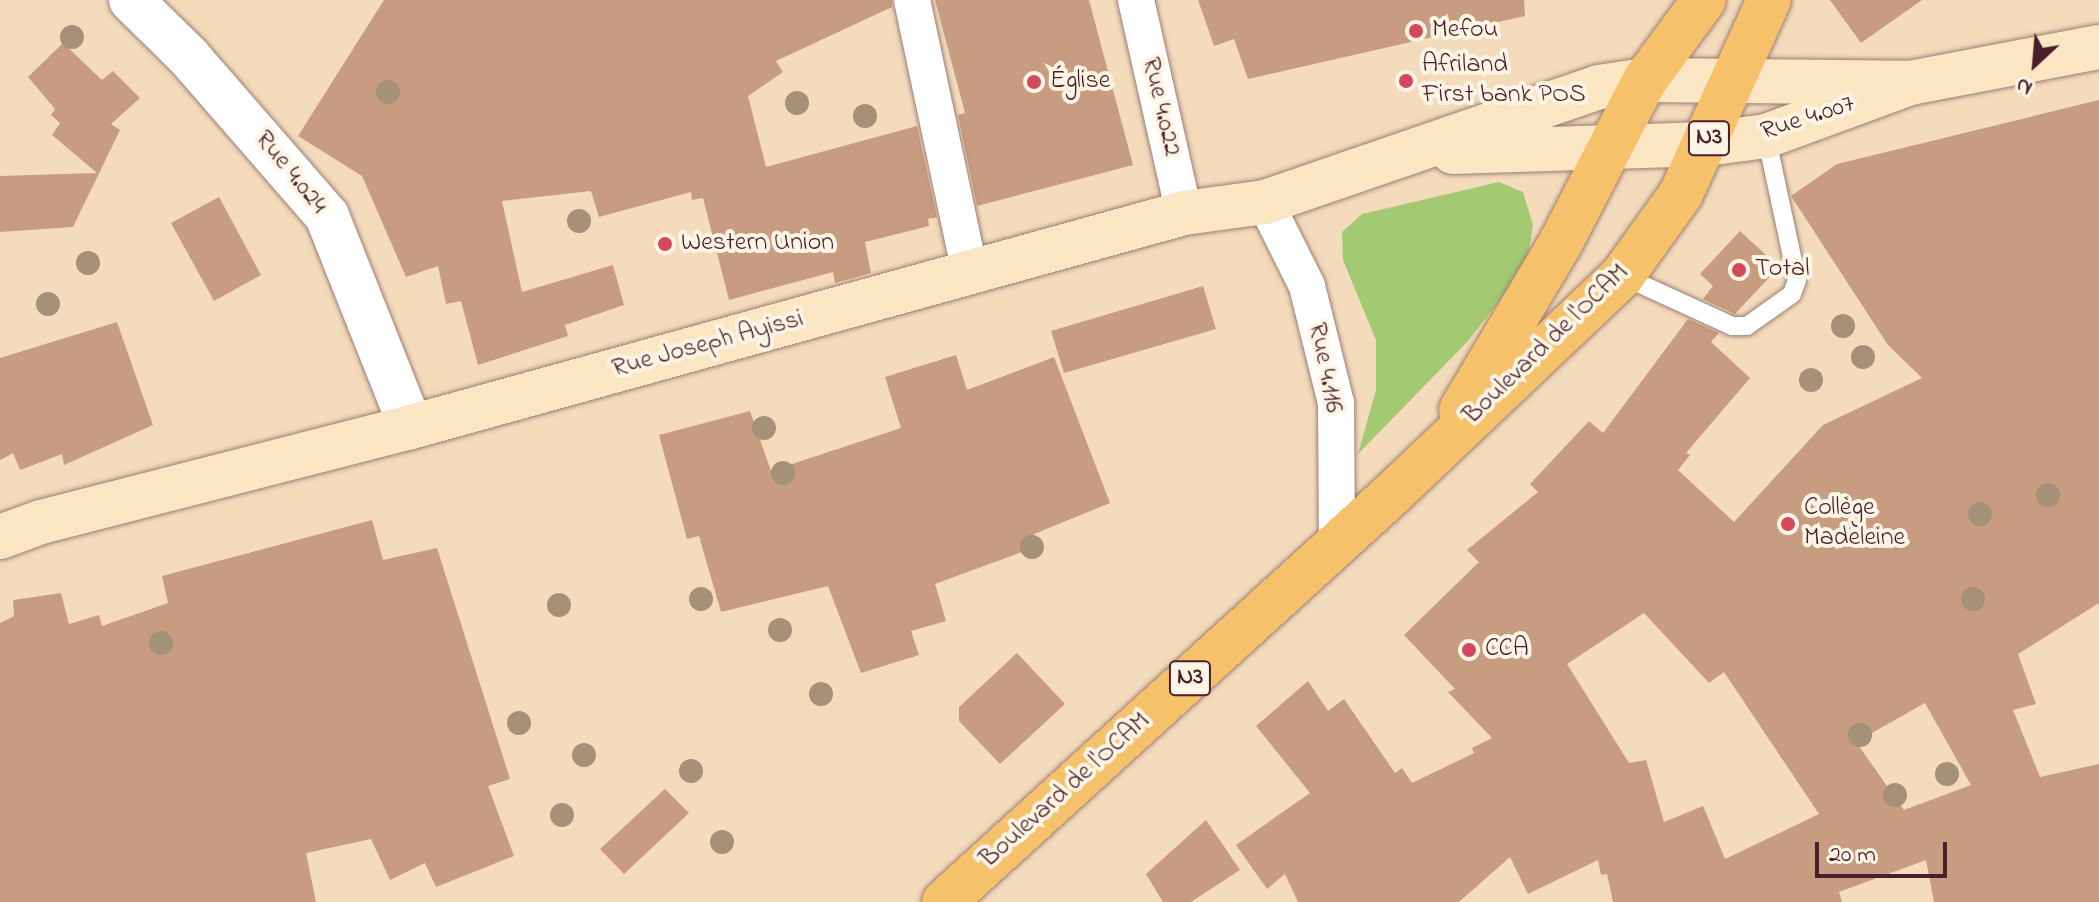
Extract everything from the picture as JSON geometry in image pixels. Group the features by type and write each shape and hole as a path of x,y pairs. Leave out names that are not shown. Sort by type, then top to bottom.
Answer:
{"highway":[{"name":"N3","path":"1601,161 1645,80 1704,0"},
{"name":"N3","path":"1706,144 1769,0"},
{"name":"Boulevard de l'OCAM","path":"944,902 1337,544 1622,276 1681,194 1706,144"},
{"name":"Boulevard de l'OCAM","path":"1435,453 1553,256 1601,161"}],"main road":[{"name":"Rue 4.007","path":"1601,161 1766,136 1910,83 2099,47"},
{"name":"Rue Joseph Ayissi","path":"0,537 41,522 411,427 1184,213 1265,202 1415,154 1586,91 1645,80"},
{"name":"Rue 4.007","path":"1645,80 1910,83"},
{"name":"Rue Joseph Ayissi","path":"1415,154 1601,161"}],"street":[{"name":"Rue 4.024","path":"131,0 188,56 298,177 327,216 411,427"},
{"path":"912,0 970,273"},
{"name":"Rue 4.022","path":"1136,0 1184,213"},
{"name":"Rue 4.116","path":"1265,202 1307,286 1336,403 1337,544"}],"lane":[{"path":"1622,276 1732,326 1747,326 1792,294 1797,280 1766,136"}],"green space":[{"path":"1499,182 1523,192 1533,225 1529,251 1517,278 1468,341 1358,454 1376,390 1376,340 1343,260 1342,232 1362,214"}],"building":[{"path":"384,0 892,0 892,7 776,61 783,72 748,96 766,167 917,126 937,217 928,219 929,226 865,242 871,273 835,283 833,272 729,300 703,198 692,200 691,192 599,217 591,191 502,201 522,292 613,265 624,305 565,325 568,336 478,365 461,301 446,304 438,266 406,277 362,176 298,136"},
{"name":"Église","path":"935,0 1089,0 1133,165 977,206 958,115 965,113"},
{"path":"1198,0 1524,0 1525,16 1248,79 1234,39 1214,46"},
{"path":"1830,0 1922,0 1861,43"},
{"path":"63,43 102,80 113,71 140,98 111,124 120,130 73,227 0,232 0,176 97,173 52,135 60,123 51,115 55,109 28,77"},
{"path":"2099,100 2099,603 2018,654 2036,704 2013,710 2040,777 2099,764 2099,902 1934,902 1926,860 1839,892 1842,902 1613,902 1607,874 1601,875 1598,860 1528,894 1510,857 1459,902 1298,902 1285,874 1267,889 1236,845 1310,793 1256,726 1308,681 1328,711 1344,699 1395,773 1402,768 1412,783 1474,753 1472,748 1492,738 1448,692 1455,689 1404,635 1479,562 1467,550 1538,492 1530,484 1589,421 1603,433 1688,319 1719,333 1711,342 1750,378 1686,453 1690,455 1678,470 1734,522 1823,425 1922,378 1888,345 1791,196 1837,164","holes":["1644,613 1709,683 1724,672 1819,814 1725,859 1703,806 1664,822 1646,760 1629,763 1567,664","1925,703 1971,785 1904,810 1856,742"]},
{"path":"219,197 261,275 214,301 171,223"},
{"name":"Total","path":"1740,231 1779,267 1735,314 1703,299 1713,286 1700,274"},
{"path":"1203,286 1216,329 1064,373 1051,331"},
{"path":"117,322 153,425 64,465 62,454 20,470 13,453 0,460 0,358"},
{"path":"956,355 967,390 1054,357 1110,503 1034,534 1038,546 935,584 946,621 911,631 919,655 861,673 828,586 721,612 699,536 687,539 659,435 750,411 771,471 901,428 885,377"},
{"path":"372,520 383,560 437,548 510,779 488,786 514,856 436,887 425,863 390,880 371,839 306,853 316,902 0,902 0,623 14,616 13,600 61,593 69,624 99,615 102,626 168,603 162,576"},
{"path":"1017,653 1065,704 1000,764 959,721 959,707"},
{"path":"665,789 689,813 624,874 600,849"},
{"path":"1206,820 1240,870 1191,902 1163,902 1146,874"}],"place":[{"name":"Mefou","path":"1416,31"},
{"name":"Afriland First bank POS","path":"1406,81"},
{"name":"Église","path":"1034,82"},
{"name":"Western Union","path":"665,244"},
{"name":"Total","path":"1739,270"},
{"name":"Collège Madeleine","path":"1788,524"},
{"name":"CCA","path":"1469,650"}]}
